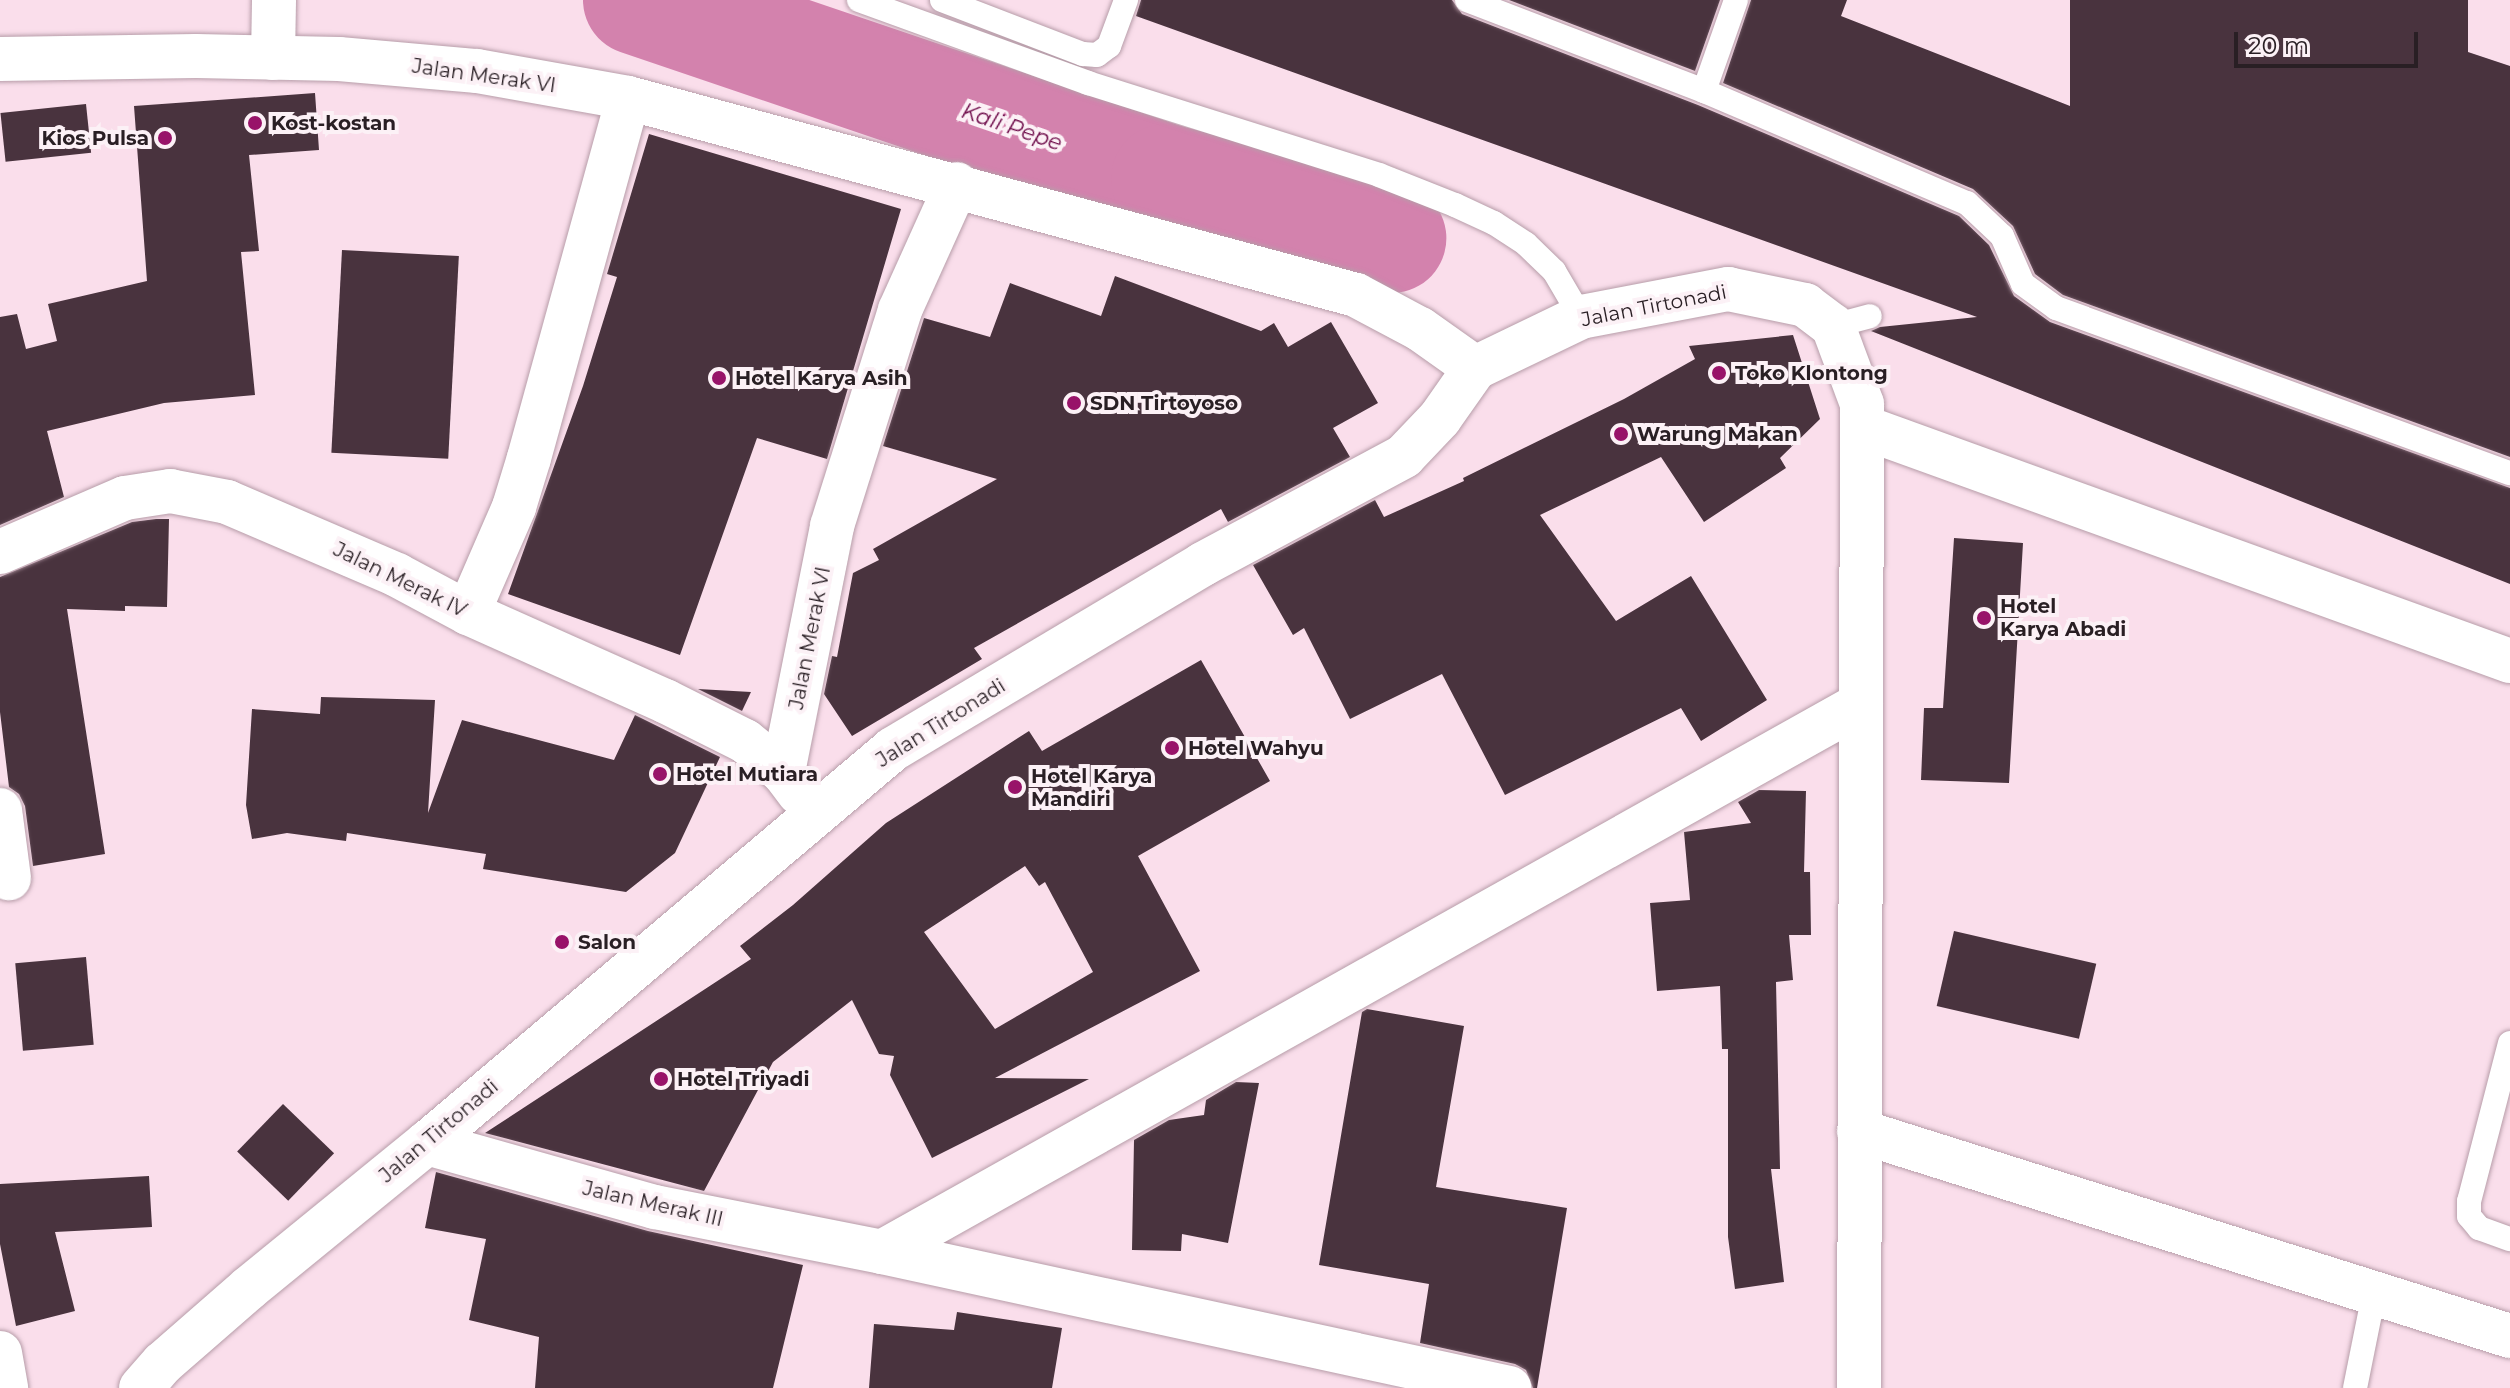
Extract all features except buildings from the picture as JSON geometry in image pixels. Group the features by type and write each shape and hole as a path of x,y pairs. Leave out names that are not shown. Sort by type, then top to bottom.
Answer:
{"street":[{"name":"Jalan Merak VI","path":"0,59 273,25 339,59 477,71 628,98 957,184 1356,295 1420,329 1475,368"},
{"path":"468,613 514,507 628,98"},
{"name":"Jalan Merak VI","path":"783,772 832,526 857,441 900,310 957,184"},
{"name":"Jalan Tirtonadi","path":"141,1388 163,1363 249,1288 427,1143 815,814 906,741 1203,564 1404,456 1440,418 1475,368 1581,317 1728,289 1836,316 1862,404 1863,427"},
{"path":"1859,1388 1863,427 2510,661"},
{"name":"Jalan Merak IV","path":"0,552 125,498 170,491 227,502 397,575 468,613 745,741 783,772"},
{"path":"882,1252 1861,704"},
{"path":"783,772 815,814"},
{"path":"0,810 9,878"},
{"path":"1859,1131 2510,1336"},
{"name":"Jalan Merak III","path":"427,1143 655,1207 882,1252 1509,1388"},
{"path":"0,1353 6,1388"}],"lane":[{"path":"859,0 1088,83 1379,175 1455,205 1494,223 1526,244 1554,271 1581,317"},
{"path":"942,0 1083,54 1097,55 1109,46 1126,0"},
{"path":"1467,0 1704,91 1967,203 2002,236 2023,284 2056,308 2510,473"},
{"path":"1704,91 1736,0"},
{"path":"2510,1043 2469,1201 2469,1216 2479,1228 2510,1239"},
{"path":"2355,1388 2374,1294"}],"waterway":[{"name":"Kali Pepe","path":"638,0 1166,179 1391,238"}],"place":[{"name":"Kost-kostan","path":"255,123"},
{"name":"Kios Pulsa","path":"165,138"},
{"name":"Toko Klontong","path":"1719,373"},
{"name":"Hotel Karya Asih","path":"719,378"},
{"name":"SDN Tirtoyoso","path":"1074,403"},
{"name":"Warung Makan","path":"1621,434"},
{"name":"Hotel Karya Abadi","path":"1984,618"},
{"name":"Hotel Wahyu","path":"1172,748"},
{"name":"Hotel Mutiara","path":"660,774"},
{"name":"Hotel Karya Mandiri","path":"1015,787"},
{"name":"Salon","path":"562,942"},
{"name":"Hotel Triyadi","path":"661,1079"}]}
